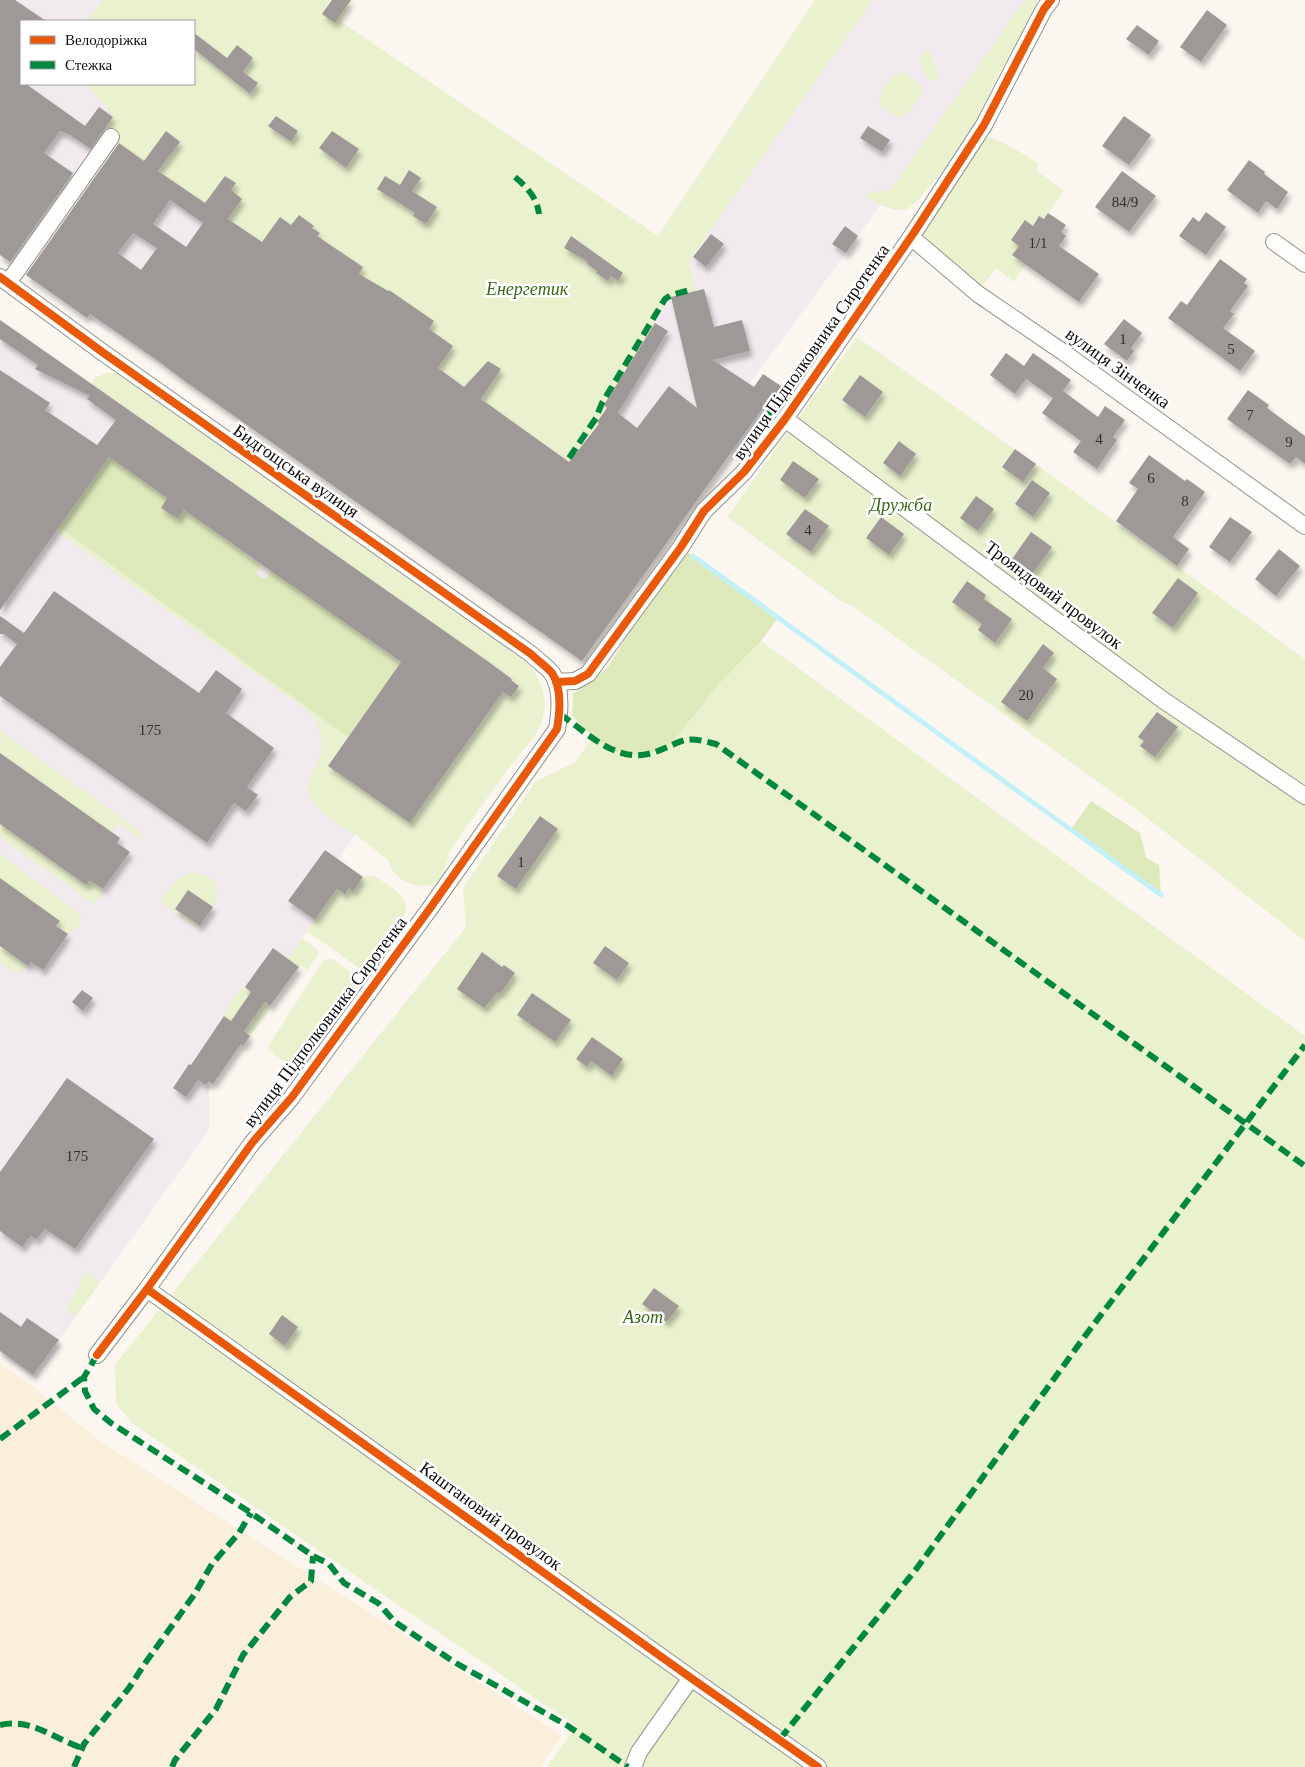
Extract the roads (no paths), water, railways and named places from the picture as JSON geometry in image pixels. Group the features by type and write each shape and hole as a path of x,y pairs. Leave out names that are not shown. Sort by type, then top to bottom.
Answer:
{"street":[{"name":"вулиця Підполковника Сиротенка","path":"556,682 575,681 588,674 681,547 704,511 744,472 785,419 911,237 984,125 1044,9 1051,0"},
{"path":"4,280 111,137"},
{"name":"вулиця Зінченка","path":"911,237 978,294 1063,352 1305,526"},
{"path":"1274,242 1305,264"},
{"name":"Бидгощська вулиця","path":"4,280 105,354 531,654 552,673 556,682 559,700"},
{"name":"Трояндовий провулок","path":"785,419 1163,700 1305,796"},
{"name":"вулиця Підполковника Сиротенка","path":"97,1355 252,1143 292,1097 431,907 557,729 560,714 559,700"},
{"name":"Каштановий провулок","path":"147,1288 690,1678 818,1767"},
{"path":"632,1767 639,1752 690,1678"}],"waterway":[{"path":"693,556 1161,895"}],"park label":[{"name":"Енергетик","path":"527,289"},
{"name":"Дружба","path":"901,505"},
{"name":"Азот","path":"643,1317"}]}
